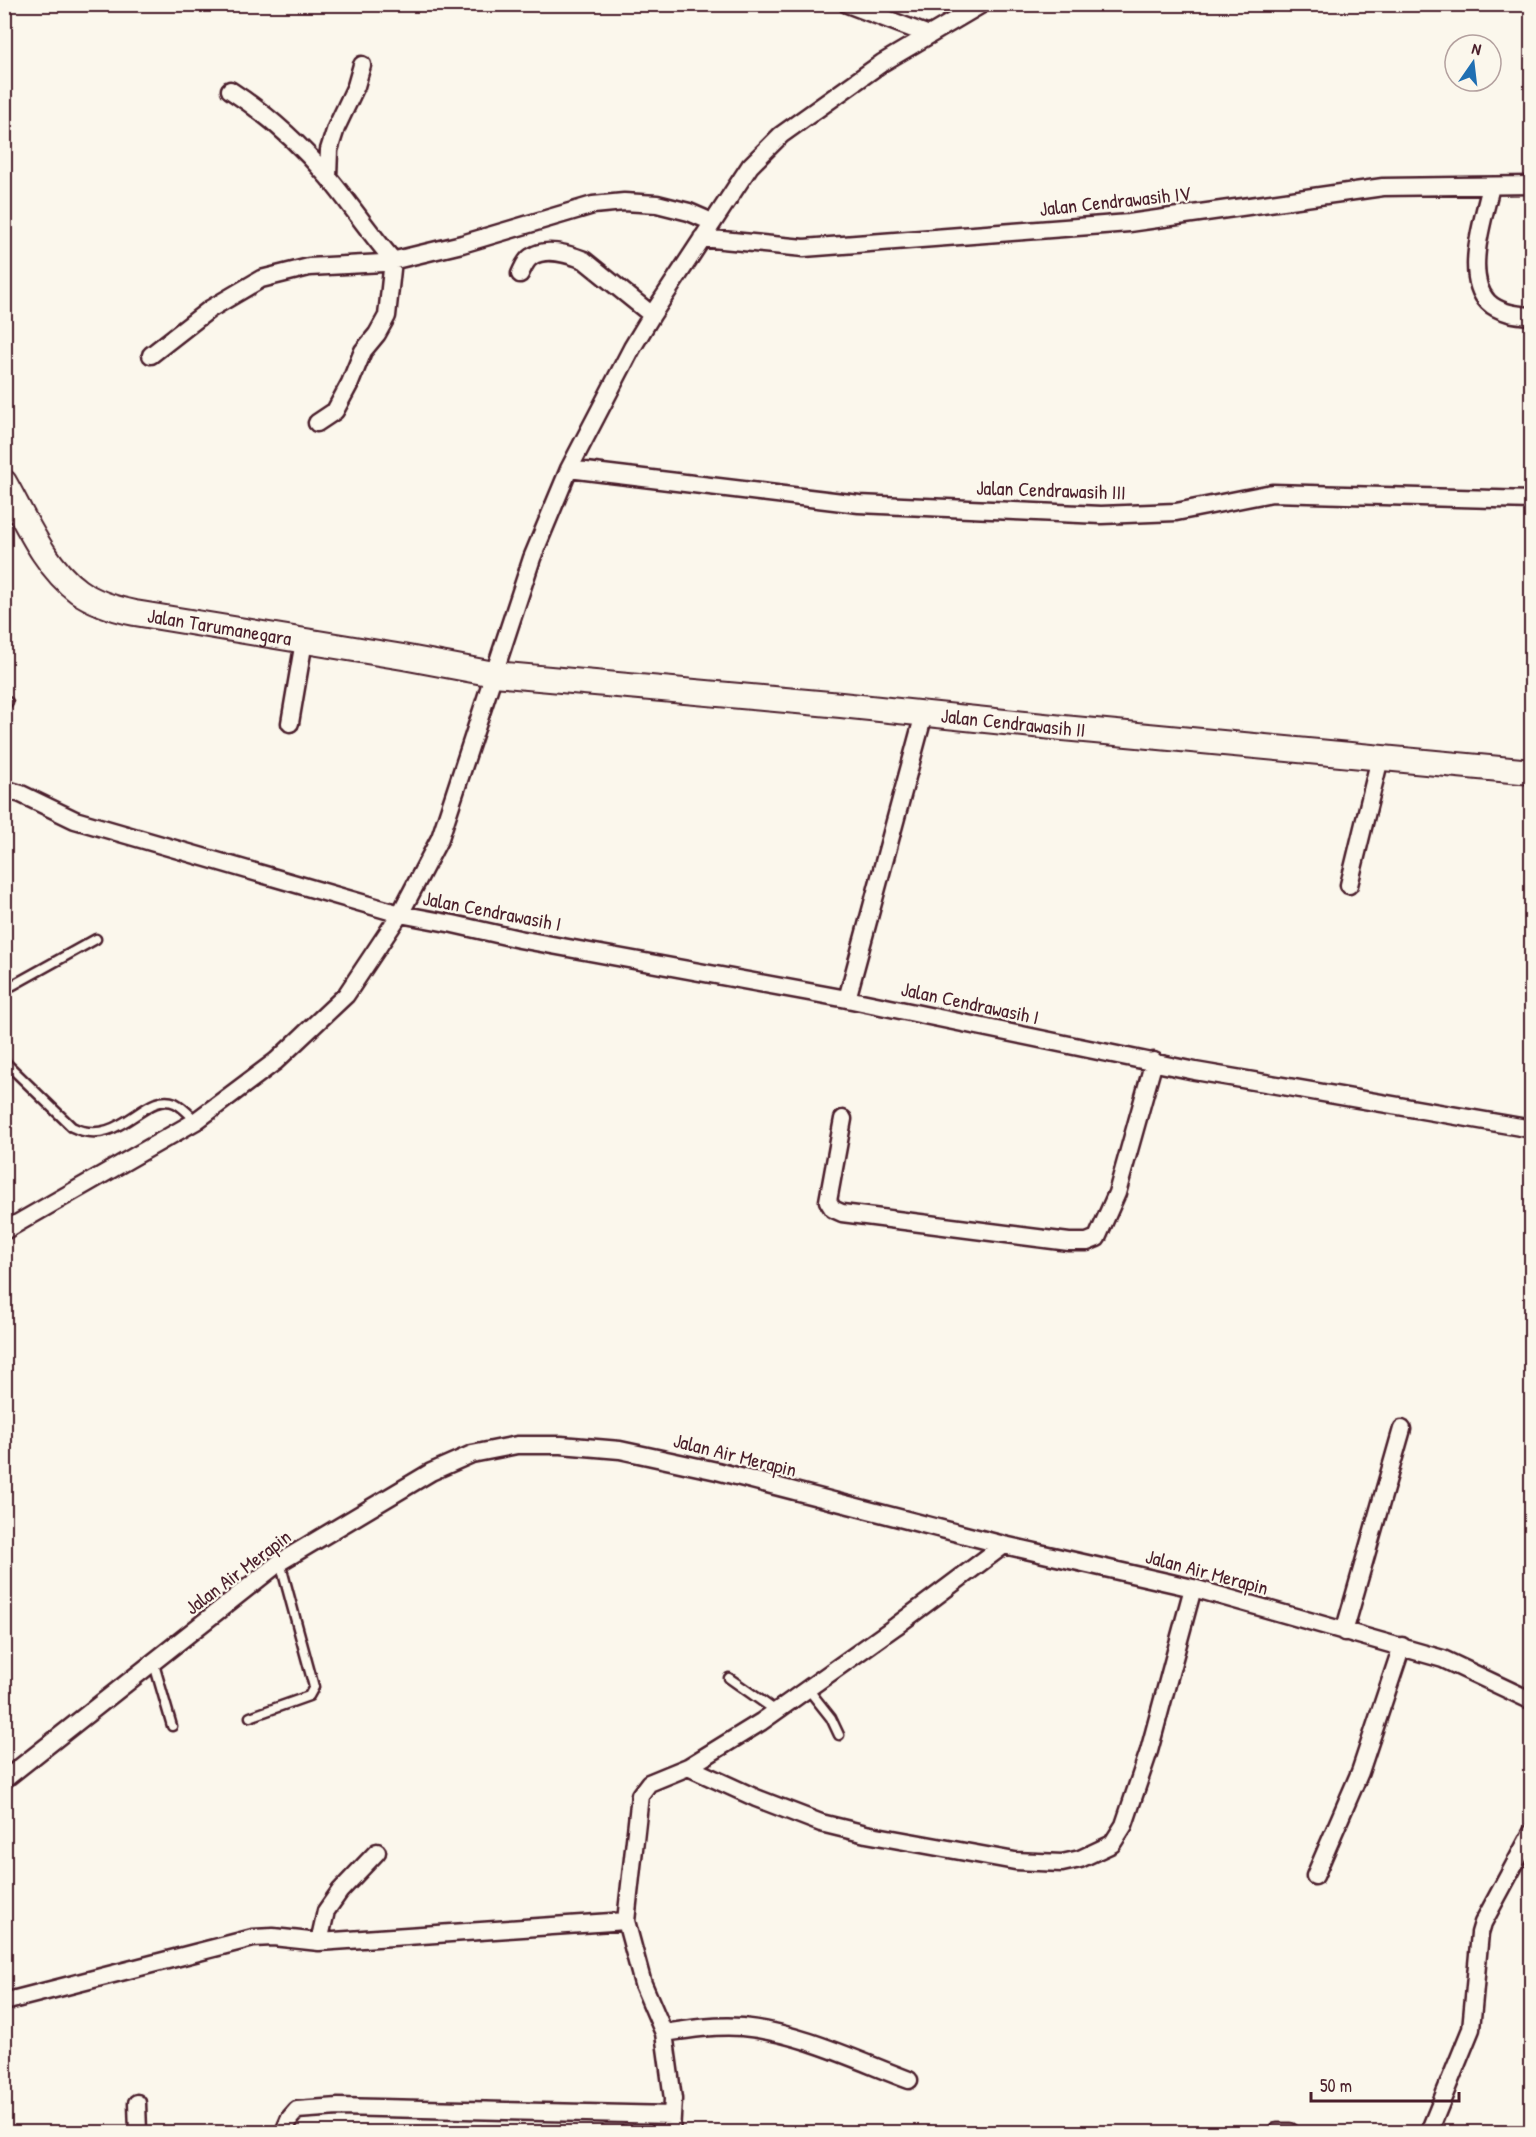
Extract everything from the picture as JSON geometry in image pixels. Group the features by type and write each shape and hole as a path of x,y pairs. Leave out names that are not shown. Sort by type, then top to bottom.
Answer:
{"street":[{"path":"847,4 929,35"},
{"path":"4,1232 196,1121 276,1061 346,995 400,914 440,838 532,558 569,469 632,348 652,315 750,166 782,135 873,70 982,4"},
{"path":"328,177 329,150 336,128 357,86 362,65"},
{"path":"230,90 254,105 292,138 328,177 371,236 393,260 387,316 377,334 363,351 336,411 317,423"},
{"path":"1491,186 1478,245 1476,264 1479,284 1487,301 1494,307 1506,312 1532,316"},
{"name":"Jalan Cendrawasih IV","path":"702,238 804,248 1129,223 1383,187 1532,186"},
{"path":"151,355 210,309 261,279 309,267 383,263 462,244 593,205 624,202 657,204 689,212 712,222"},
{"path":"520,274 526,261 534,255 556,253 574,256 584,260 652,315"},
{"name":"Jalan Cendrawasih III","path":"569,469 859,504 1101,515 1176,512 1272,493 1532,500"},
{"name":"Jalan Tarumanegara","path":"4,482 49,560 78,590 114,609 494,674"},
{"path":"290,723 304,642"},
{"name":"Jalan Cendrawasih II","path":"494,674 1532,772"},
{"path":"847,999 924,714"},
{"path":"1348,885 1380,758"},
{"name":"Jalan Cendrawasih I","path":"4,789 21,794 50,810 75,820 400,914 519,939 847,999 1195,1071 1532,1129"},
{"path":"843,1119 828,1201 833,1209 1069,1242 1087,1242 1097,1238 1117,1193 1154,1061"},
{"path":"1344,1632 1402,1429"},
{"name":"Jalan Air Merapin","path":"4,1780 154,1664 280,1562 431,1472 472,1454 516,1445 561,1445 620,1450 717,1471 1004,1545 1193,1588 1443,1659 1532,1701"},
{"path":"671,2133 673,2099 664,2033 643,1984 627,1921 640,1795 649,1783 688,1767 776,1711 896,1626 1004,1545"},
{"path":"688,1767 756,1798 821,1823 866,1834 1015,1861 1062,1863 1095,1854 1112,1844 1124,1826 1149,1751 1193,1588"},
{"path":"1316,1876 1360,1772 1402,1647"},
{"path":"1429,2133 1471,2029 1483,1923 1532,1832"},
{"path":"319,1942 326,1911 340,1891 377,1852"},
{"path":"4,2002 253,1938 273,1937 319,1942 627,1921"},
{"path":"664,2033 711,2026 774,2031 909,2080"},
{"path":"137,2103 138,2133"},
{"path":"284,2133 290,2118 297,2110 338,2107 672,2115"},
{"path":"1277,2133 1290,2133"}],"lane":[{"path":"4,990 96,939"},
{"path":"4,1061 72,1127 82,1132 91,1134 112,1130 152,1105 166,1101 180,1106 196,1121"},
{"path":"250,1718 309,1696 314,1687 280,1562"},
{"path":"154,1664 172,1726"},
{"path":"729,1678 776,1711"},
{"path":"808,1689 831,1718 839,1735"}]}
